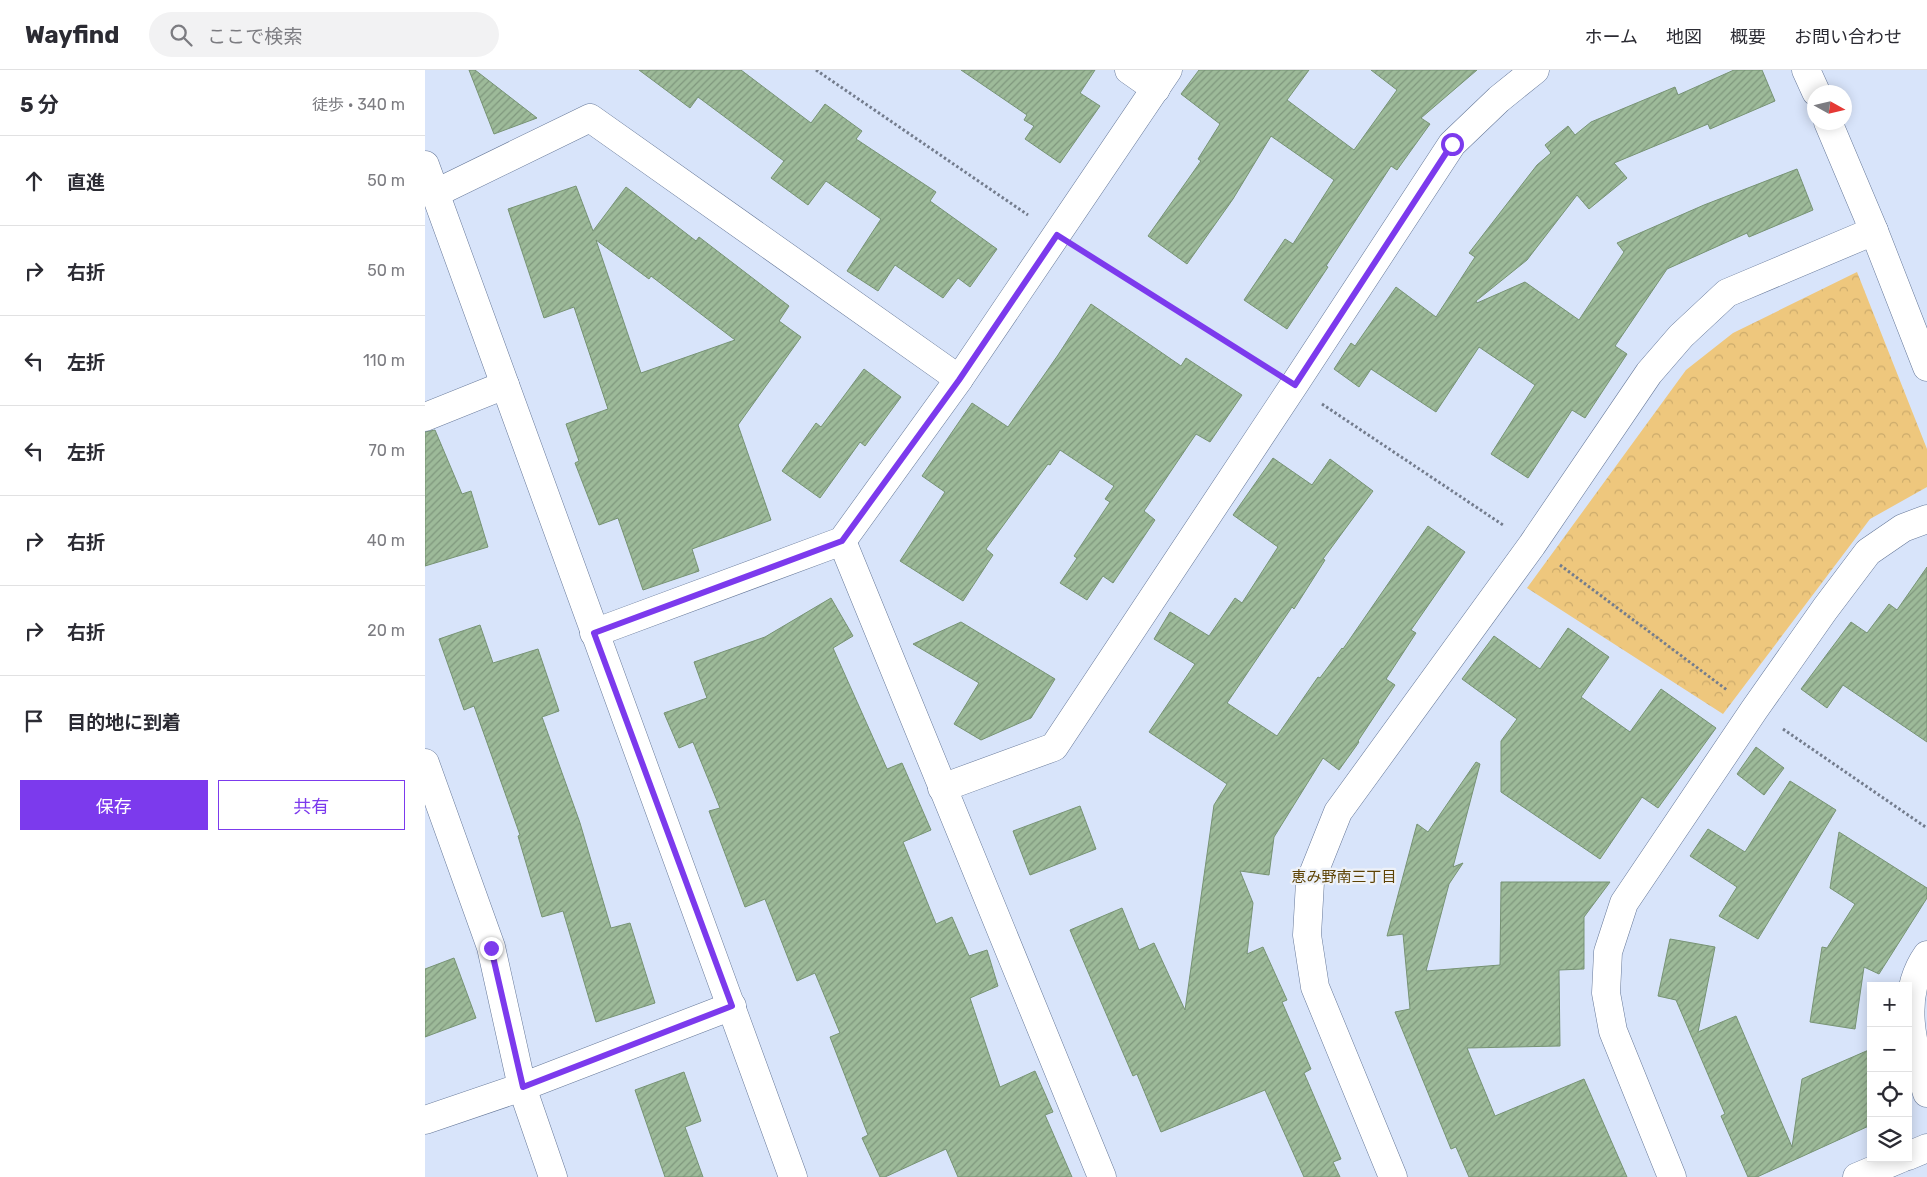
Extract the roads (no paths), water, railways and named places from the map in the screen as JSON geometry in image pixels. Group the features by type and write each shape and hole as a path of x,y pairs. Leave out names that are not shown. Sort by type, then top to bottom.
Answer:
{"street":[{"path":"594,633 842,541 959,380 1162,79 1129,70"},
{"path":"942,788 1054,747 1295,385 1452,144 1499,99 1535,70"},
{"path":"1806,70 1813,85"},
{"path":"436,193 590,118 959,380"},
{"path":"1831,130 1874,231 1927,367"},
{"path":"425,166 793,1177"},
{"path":"1393,1177 1315,987 1307,935 1310,882 1338,812 1532,545 1649,373 1681,336 1727,294 1874,231"},
{"path":"425,418 505,385"},
{"path":"1672,1177 1613,1031 1606,993 1609,952 1624,903 1754,710 1825,609 1868,552 1903,528 1927,519"},
{"path":"842,541 1102,1177"},
{"path":"425,763 491,948 523,1087 553,1177"},
{"path":"1927,955 1912,988 1911,1024 1918,1065 1927,1093"},
{"path":"425,1120 523,1087 732,1006"},
{"path":"1912,1154 1927,1148"},
{"path":"1857,1177 1893,1162"}],"district":[{"name":"恵み野南三丁目","path":"1344,877"}]}
